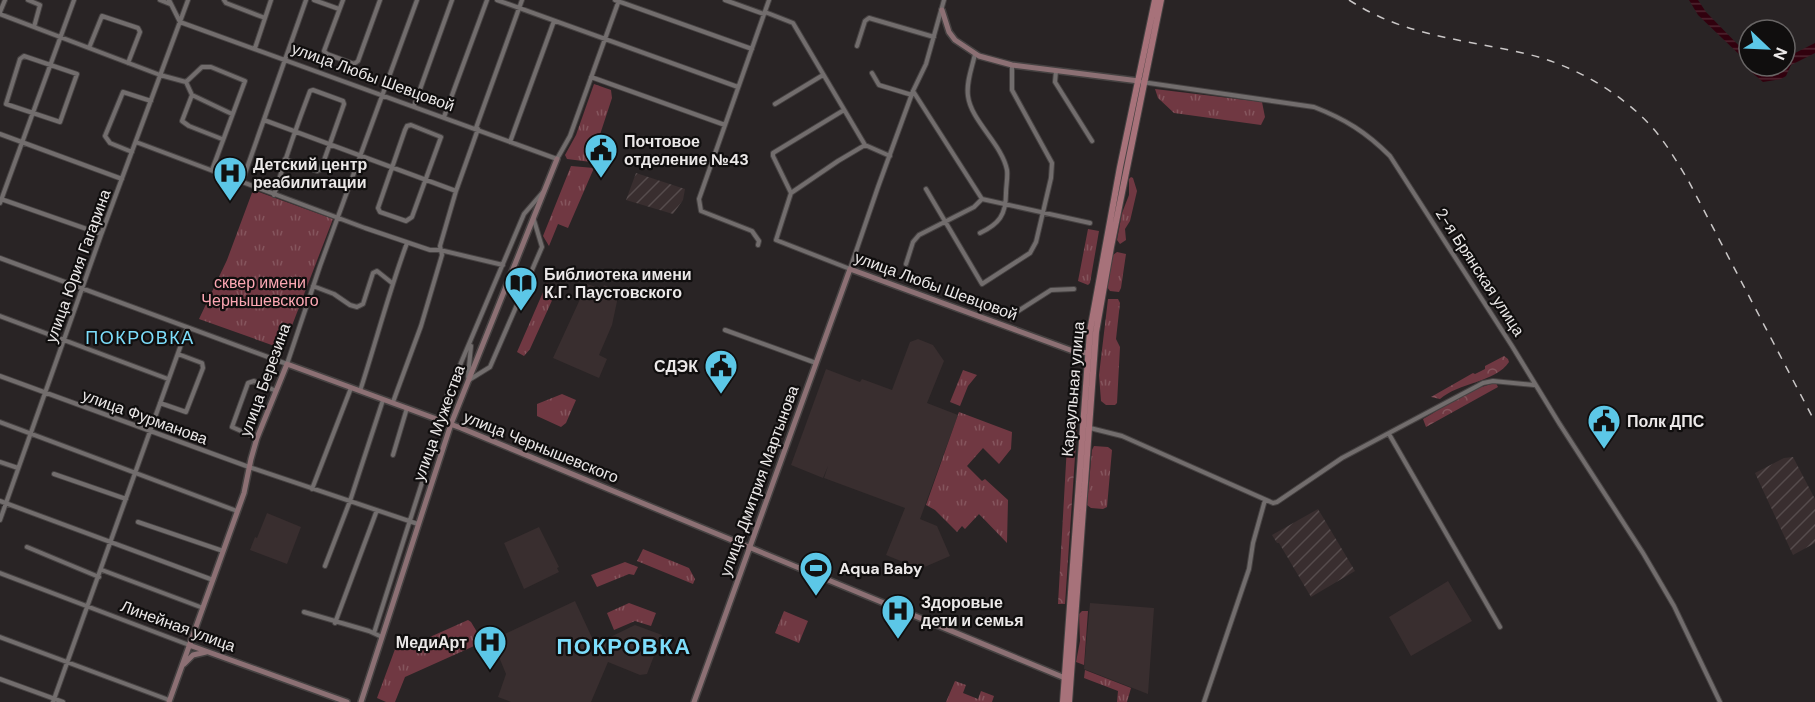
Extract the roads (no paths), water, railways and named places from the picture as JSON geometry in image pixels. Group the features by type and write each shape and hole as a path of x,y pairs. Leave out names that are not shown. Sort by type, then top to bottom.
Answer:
{"main road":[{"path":"1142,82 1155,0"},
{"path":"1142,82 1161,0"},
{"name":"Караульная улица","path":"1069,702 1068,678 1088,353 1096,294 1142,82"},
{"name":"Караульная улица","path":"1063,702 1068,678 1096,332 1142,82"}],"street":[{"path":"5,0 0,13 160,75 186,82"},
{"path":"28,0 40,5 34,27"},
{"path":"74,0 0,200 101,235"},
{"path":"160,0 170,2 180,22"},
{"name":"улица Юрия Гагарина","path":"0,519 188,0"},
{"path":"224,0 226,3 265,18"},
{"path":"255,48 271,0"},
{"path":"242,182 306,0"},
{"path":"314,0 339,9"},
{"path":"343,0 324,51 352,64 356,63 380,0"},
{"name":"улица Березина","path":"169,701 238,511 257,438 287,364 313,285 417,0"},
{"path":"414,106 452,0"},
{"path":"444,117 487,0"},
{"path":"497,0 738,87"},
{"path":"393,402 421,326 442,255 440,250 456,190 522,0"},
{"path":"557,159 570,136 618,0 752,49"},
{"path":"725,0 793,23 865,145 890,156"},
{"path":"758,243 752,231 701,211 699,199 769,0"},
{"path":"850,269 878,187 926,64 944,0"},
{"path":"942,9 949,32 963,47 975,54 1012,65 1142,82"},
{"path":"89,48 102,16 138,28 140,32 128,63"},
{"path":"857,46 865,21 869,18 934,37"},
{"path":"510,142 554,21"},
{"name":"улица Любы Шевцовой","path":"180,22 557,159"},
{"path":"975,54 967,85 969,103 1001,155 1007,170 1006,203 1001,218 996,224 980,233"},
{"path":"24,56 51,64 77,74 62,121 57,123 8,105 6,102 20,59 24,56"},
{"path":"926,189 982,284 1030,253 1036,242 1051,178 1052,163 1012,90 1012,65"},
{"path":"186,82 200,68 208,66 243,79 245,82 212,170"},
{"path":"1056,70 1054,82 1092,141"},
{"path":"872,73 879,85 913,93 982,199 1090,223"},
{"path":"775,104 823,75"},
{"path":"591,77 725,125"},
{"path":"186,82 192,95 232,114"},
{"name":"2-я Брянская улица","path":"1142,82 1314,107 1366,133 1390,156 1649,563 1674,606 1720,702"},
{"path":"274,195 285,159 310,91 341,99 344,104 321,170 317,171 285,159"},
{"path":"132,152 110,143 105,136 123,92 151,101"},
{"path":"192,95 182,121 222,139"},
{"path":"844,110 773,153 772,156 791,193 865,145"},
{"path":"264,120 456,190"},
{"path":"411,125 439,135 441,139 412,217 408,221 381,212 378,208 393,167 407,126 411,125"},
{"path":"0,134 122,179"},
{"path":"136,142 407,243 503,265"},
{"name":"улица Мужества","path":"361,702 451,424 557,159"},
{"path":"444,403 524,214 543,192"},
{"name":"улица Любы Шевцовой","path":"791,193 776,240 1072,351 1088,353"},
{"path":"906,264 913,242 919,235 974,207 982,199"},
{"path":"468,381 490,367 542,247 533,219"},
{"path":"360,391 392,283 407,243"},
{"name":"улица Чернышевского","path":"0,258 451,424 1068,678"},
{"name":"улица Дмитрия Мартынова","path":"694,702 850,269"},
{"path":"313,285 357,307 363,304 373,273 377,271 392,283"},
{"path":"1012,319 1015,313 1051,290 1074,290"},
{"path":"0,316 168,379"},
{"path":"54,700 187,328"},
{"path":"725,330 816,363"},
{"path":"468,381 472,341"},
{"path":"160,403 186,412 203,368 201,363 178,354"},
{"name":"улица Фурманова","path":"0,376 249,467 418,524"},
{"path":"257,438 233,429 232,424 249,381 276,390"},
{"path":"1089,428 1122,436 1265,500 1277,502 1342,458 1483,383 1493,381 1534,385"},
{"path":"312,489 351,388"},
{"path":"325,566 350,501 383,400"},
{"path":"393,456 406,408"},
{"path":"0,422 238,511"},
{"path":"1389,434 1500,627"},
{"path":"374,633 435,441"},
{"path":"0,462 18,468"},
{"path":"54,474 126,499"},
{"path":"1204,702 1249,569 1253,543 1265,500"},
{"path":"0,501 213,580"},
{"path":"335,622 377,510"},
{"path":"138,522 224,551"},
{"path":"27,546 99,577"},
{"path":"102,570 203,608"},
{"name":"Линейная улица","path":"0,573 347,702"},
{"path":"304,612 382,637"},
{"path":"0,637 169,701"},
{"path":"182,668 193,655 208,652"},
{"path":"0,679 63,702"}],"railway":[{"path":"1349,0 1392,22 1414,29 1527,54 1561,65 1611,91 1639,114 1662,140 1688,180 1815,422"}],"place":[{"name":"Почтовое отделение №43","path":"601,179"},
{"name":"Детский центр реабилитации","path":"230,202"},
{"name":"Библиотека имени К.Г. Паустовского","path":"521,312"},
{"name":"СДЭК","path":"721,395"},
{"name":"Полк ДПС","path":"1604,450"},
{"name":"Aqua Baby","path":"816,597"},
{"name":"Здоровые дети и семья","path":"898,640"},
{"name":"МедиАрт","path":"490,671"}],"district":[{"name":"ПОКРОВКА","path":"140,338"},
{"name":"ПОКРОВКА","path":"624,646"}],"park label":[{"name":"сквер имени Чернышевского","path":"260,291"}]}
